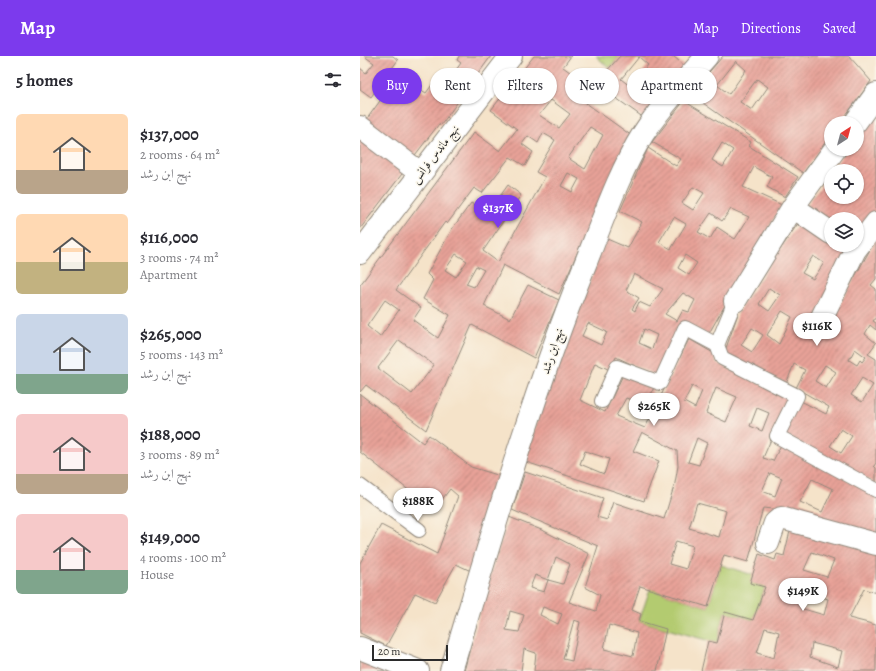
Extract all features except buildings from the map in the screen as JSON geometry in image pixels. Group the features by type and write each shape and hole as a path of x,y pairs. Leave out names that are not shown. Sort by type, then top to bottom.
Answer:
{"street":[{"name":"نهج ماندس فرانس","path":"360,253 511,56"},
{"name":"نهج ابن رشد","path":"451,671 507,485 561,324 608,205 644,133 680,86 707,56"},
{"path":"859,116 876,94"},
{"path":"360,127 420,173"},
{"path":"735,302 793,206 830,156"},
{"path":"793,206 824,228"},
{"path":"864,235 876,223"},
{"path":"818,325 849,252"},
{"path":"768,543 775,523 781,518 876,544"},
{"path":"360,648 418,671"}],"lane":[{"path":"717,345 735,302"},
{"path":"602,401 617,367 660,383 685,328 717,345 722,358 797,396 777,436 876,490"},
{"path":"360,486 419,530"}],"green space":[{"path":"596,56 620,56 609,68"},
{"path":"721,565 753,575 751,583 765,587 753,620 725,612 717,643 639,621 650,589 708,607"}]}
